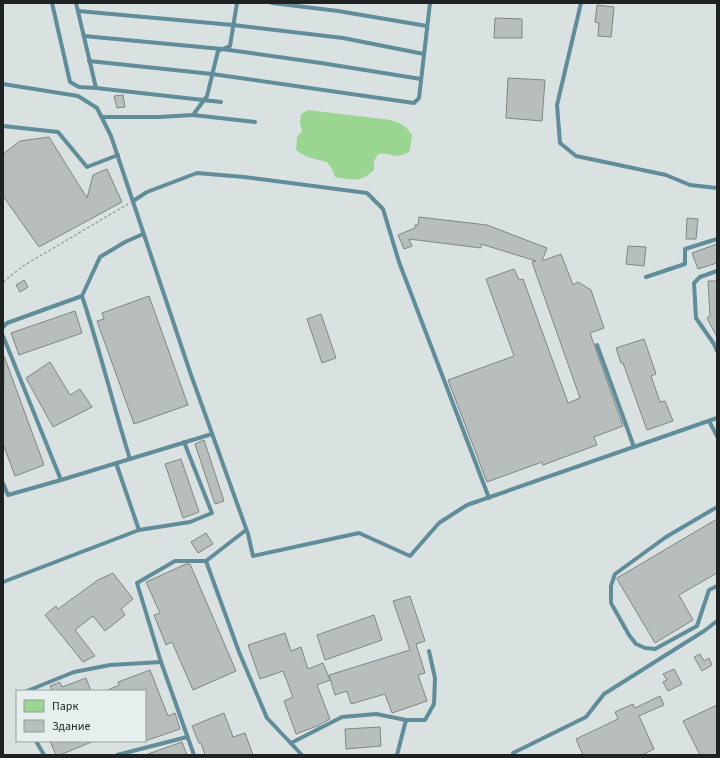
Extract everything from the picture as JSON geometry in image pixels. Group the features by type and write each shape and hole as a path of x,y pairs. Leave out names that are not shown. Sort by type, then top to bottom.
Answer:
{"lane":[{"path":"52,3 70,82 79,87 221,102"},
{"path":"76,3 96,88"},
{"path":"193,115 207,96 218,51 230,46 237,3"},
{"path":"272,3 338,11 427,26"},
{"path":"89,61 212,74 414,103 419,98 430,3"},
{"path":"581,3 557,106 560,143 576,156 666,175 690,185 717,188"},
{"path":"78,11 233,25 343,38 424,54"},
{"path":"84,36 222,49 421,79"},
{"path":"3,84 78,96 97,108 102,117 118,155 143,234 246,530 253,556 359,533 410,556 439,523 467,505 717,418"},
{"path":"102,117 160,117 193,115 256,122"},
{"path":"3,126 58,132 87,167 118,155"},
{"path":"133,201 147,192 197,173 244,177 367,193 383,209 399,262 489,498"},
{"path":"130,459 96,339 82,296 100,257 125,242 143,234"},
{"path":"646,277 685,264 685,249 717,239"},
{"path":"716,348 696,318 694,283 700,277 717,271"},
{"path":"3,327 7,323 82,296"},
{"path":"3,336 61,480"},
{"path":"597,345 634,447"},
{"path":"709,421 717,436"},
{"path":"3,483 8,495 212,434"},
{"path":"3,582 139,530 190,522 212,513 184,442"},
{"path":"116,463 139,530"},
{"path":"717,507 666,537 615,574 611,586 611,603 629,635 636,644 646,648 655,649 697,626 710,590 717,586"},
{"path":"194,755 161,662 137,583 175,561 206,562 246,530"},
{"path":"206,562 239,652 267,718 302,755"},
{"path":"513,753 586,718 604,694 704,631 717,621"},
{"path":"291,743 342,717 376,714 406,720 425,720 434,704 435,678 429,651"},
{"path":"29,690 74,672 110,665 161,662"},
{"path":"397,755 406,720"},
{"path":"117,755 187,737"},
{"path":"37,742 44,755"}],"path":[{"path":"3,282 23,266 133,201"}],"green space":[{"path":"308,110 398,122 408,129 412,135 410,151 398,156 378,154 374,161 374,170 360,179 351,180 335,177 327,162 307,157 296,150 297,137 302,131 300,123 301,114"}],"building":[{"path":"597,5 614,7 611,37 598,36 599,23 595,22"},
{"path":"495,18 522,19 522,38 494,38"},
{"path":"508,78 545,80 542,121 506,118"},
{"path":"123,95 125,107 117,108 114,96"},
{"path":"49,137 87,198 93,175 107,169 122,202 39,247 3,196 3,154 20,141"},
{"path":"419,217 487,225 547,248 542,261 561,254 573,285 578,282 591,290 604,328 590,333 623,426 594,437 597,445 543,465 542,462 487,482 448,380 514,356 486,279 514,269 519,280 523,279 568,403 580,398 532,262 536,261 481,244 481,248 409,239 412,246 404,249 398,235 415,228 415,225 418,225"},
{"path":"687,218 698,219 696,239 686,239"},
{"path":"717,244 717,263 698,269 692,253"},
{"path":"628,246 646,247 644,266 626,264"},
{"path":"24,280 28,287 20,292 16,285"},
{"path":"708,281 717,281 717,337 707,318 710,316"},
{"path":"149,296 188,405 134,424 97,321 104,319 102,313"},
{"path":"75,311 82,333 19,355 11,333"},
{"path":"321,314 336,358 322,363 307,319"},
{"path":"644,339 656,374 651,376 660,402 665,401 673,421 647,430 623,363 621,363 616,348"},
{"path":"4,356 44,465 15,476 3,444"},
{"path":"50,362 70,395 80,389 92,407 53,427 26,378"},
{"path":"204,440 224,501 215,504 195,444"},
{"path":"181,459 199,512 183,518 165,464"},
{"path":"717,519 717,573 679,595 693,620 655,643 617,578"},
{"path":"206,533 213,544 198,553 191,542"},
{"path":"186,564 190,564 236,671 193,690 172,642 166,645 154,615 160,613 146,582"},
{"path":"113,573 133,599 121,609 125,615 105,631 93,616 75,630 95,656 83,662 45,615 56,606 58,609 98,580"},
{"path":"410,596 425,641 416,644 425,673 418,675 427,701 392,713 385,694 351,704 347,691 335,695 329,675 410,650 393,601"},
{"path":"374,615 382,640 325,660 317,635"},
{"path":"285,633 291,651 301,647 308,669 323,663 330,680 317,685 330,719 296,734 284,701 293,697 283,671 260,679 248,645"},
{"path":"700,654 704,661 709,658 712,665 702,671 694,657"},
{"path":"674,669 682,684 668,691 663,682 667,680 663,674"},
{"path":"150,670 168,716 175,713 180,729 146,741 146,690 108,690 119,685 118,682"},
{"path":"86,678 91,690 52,690 50,686 60,682 62,687"},
{"path":"660,696 664,705 639,716 654,749 642,755 583,755 576,739 618,719 615,712 633,704 635,708"},
{"path":"717,705 717,755 700,755 683,721"},
{"path":"224,713 233,737 245,733 253,755 205,755 201,743 199,743 192,726"},
{"path":"380,727 381,746 346,749 345,729"},
{"path":"50,742 92,742 60,755 56,755"},
{"path":"182,742 187,755 148,754"}]}
